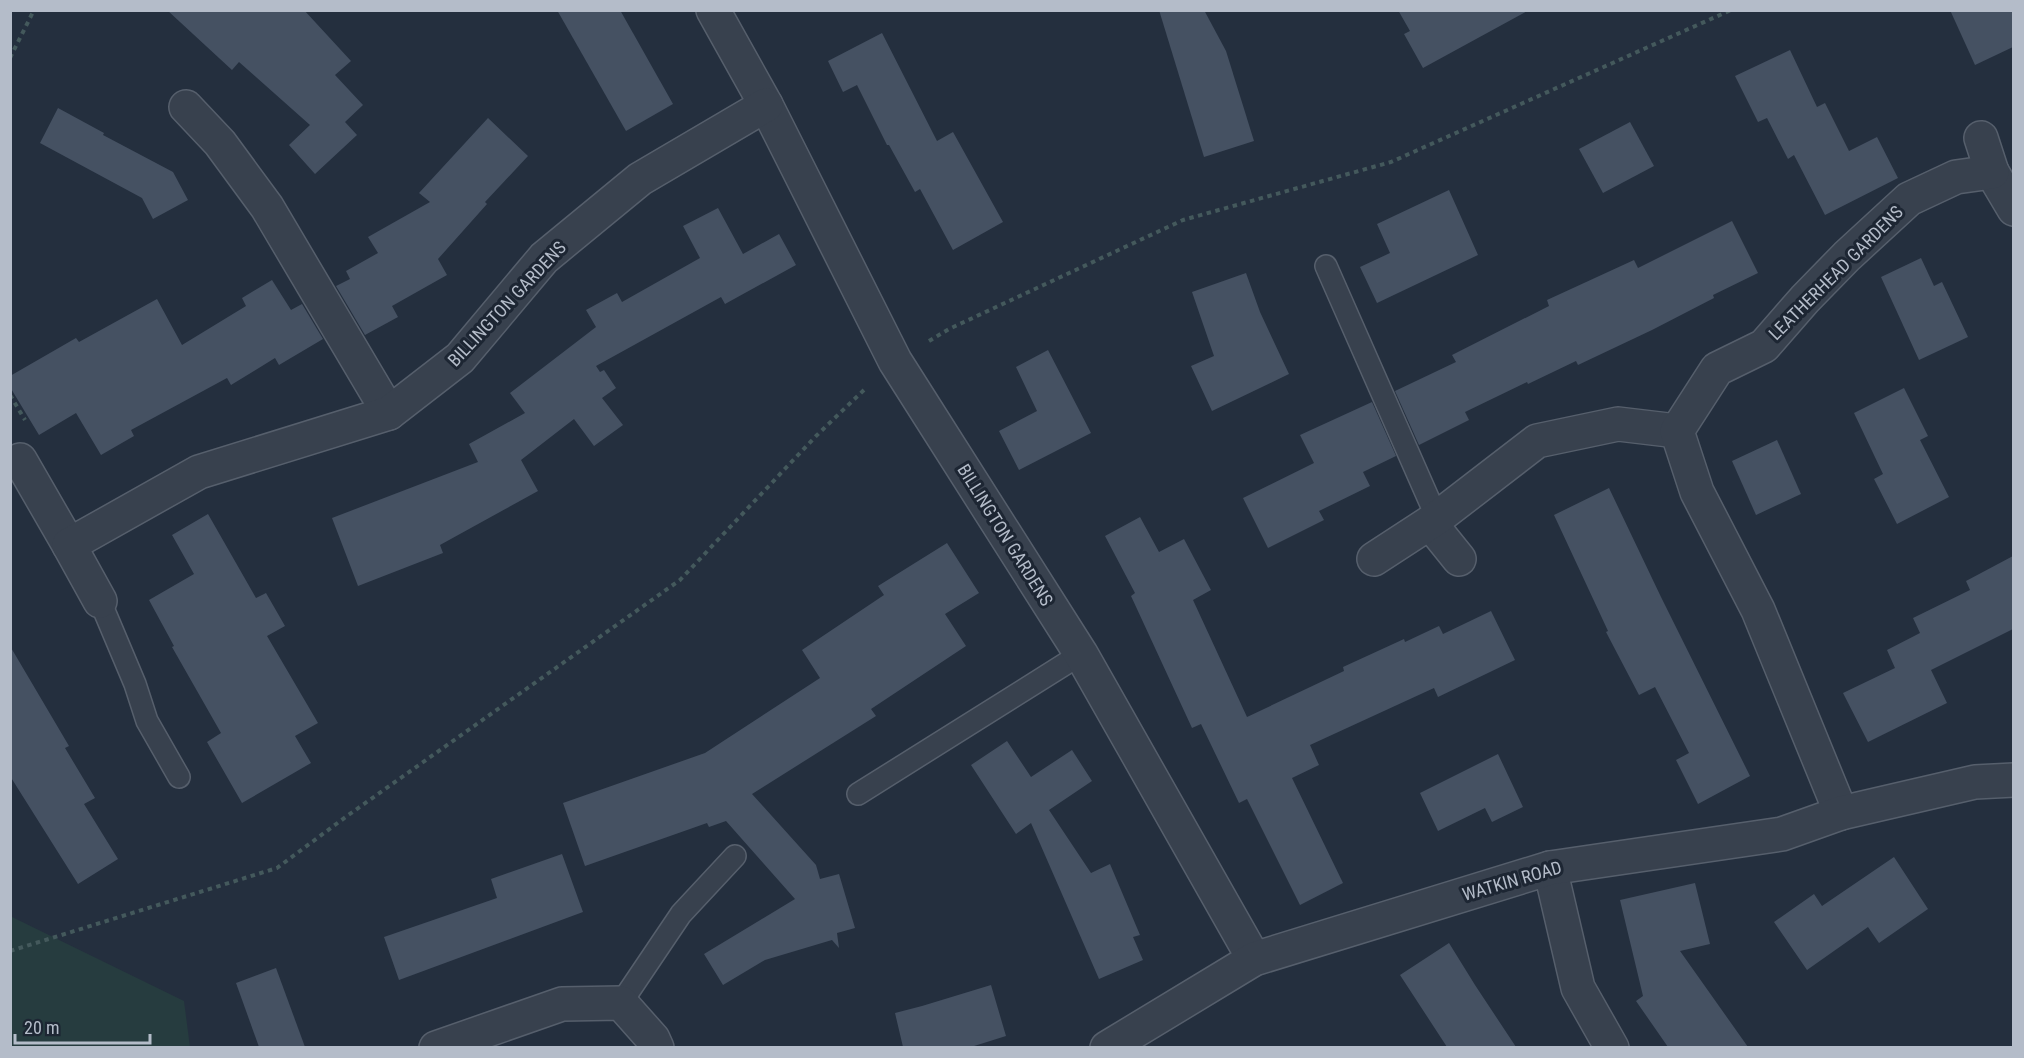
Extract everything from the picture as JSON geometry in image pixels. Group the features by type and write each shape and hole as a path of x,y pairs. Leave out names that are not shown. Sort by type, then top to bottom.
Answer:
{"street":[{"name":"BILLINGTON GARDENS","path":"713,10 766,105 895,361 1081,654 1254,960"},
{"name":"BILLINGTON GARDENS","path":"69,545 200,472 389,413 460,358 544,258 640,179 766,105"},
{"path":"186,107 220,143 267,207 389,413"},
{"path":"1981,138 1992,172 2013,209"},
{"name":"LEATHERHEAD GARDENS","path":"1677,431 1717,369 1764,346 1847,256 1909,199 1956,177 1992,172"},
{"path":"1374,558 1433,520 1537,441 1618,424 1677,431 1697,492 1758,610 1840,813"},
{"path":"20,460 100,601"},
{"path":"1433,520 1459,559"},
{"name":"WATKIN ROAD","path":"1107,1047 1254,960 1550,868 1782,834 1840,813 1976,782 2013,780"},
{"path":"1550,868 1578,988 1612,1047"},
{"path":"436,1047 562,1004 621,1003 653,1039 657,1047"}],"lane":[{"path":"1326,266 1433,520"},
{"path":"100,601 135,684 147,720 179,777"},
{"path":"858,794 1081,654"},
{"path":"621,1003 681,914 735,856"}],"path":[{"path":"10,58 34,10"},
{"path":"10,951 278,868 347,816 680,580 816,436 895,361 950,329 1182,220 1391,162 1731,10"}],"green space":[{"path":"10,916 184,1001 190,1047 11,1047"}],"building":[{"path":"167,10 304,10 351,61 335,75 363,105 345,122 357,135 315,174 289,145 310,125 239,62 232,70"},
{"path":"557,10 620,10 673,104 626,131"},
{"path":"1159,10 1204,10 1226,51 1254,141 1204,157"},
{"path":"1398,10 1529,10 1423,68 1404,34 1410,31"},
{"path":"1950,10 2013,10 2013,47 1975,65"},
{"path":"882,33 937,141 953,132 1003,222 953,250 920,189 915,192 887,145 857,85 843,92 828,61"},
{"path":"1790,50 1817,107 1825,103 1849,151 1877,137 1898,178 1825,215 1794,155 1788,159 1767,118 1758,122 1735,76"},
{"path":"58,108 173,172 188,200 153,219 142,198 40,143"},
{"path":"488,118 528,156 485,202 487,204 438,259 447,275 392,306 398,317 365,335 336,286 350,279 346,271 378,253 368,237 430,202 419,193"},
{"path":"1630,122 1654,166 1603,193 1579,149"},
{"path":"1449,190 1478,255 1377,303 1360,267 1390,253 1377,224"},
{"path":"718,208 743,254 779,234 796,265 725,304 721,297 596,366 600,372 604,370 616,388 602,398 623,425 594,446 574,419 521,460 538,491 440,545 443,553 358,586 332,518 478,462 469,444 525,413 510,393 596,327 586,310 617,293 622,302 700,258 683,226"},
{"path":"1732,221 1758,273 1713,295 1714,298 1652,330 1578,365 1576,361 1528,384 1527,382 1465,412 1469,420 1419,445 1395,391 1456,362 1452,355 1549,306 1547,300 1634,260 1638,268"},
{"path":"1921,258 1934,286 1942,282 1968,337 1919,360 1881,277"},
{"path":"1246,273 1260,312 1289,374 1212,411 1191,366 1214,356 1192,292"},
{"path":"272,280 291,310 302,304 323,339 279,365 275,358 231,385 227,378 131,430 134,436 101,455 76,413 39,435 10,387 10,376 76,338 79,342 157,299 182,345 246,306 242,298"},
{"path":"1048,350 1091,433 1019,470 999,431 1037,411 1016,367"},
{"path":"1904,388 1928,436 1920,440 1949,497 1897,524 1874,479 1883,474 1854,413"},
{"path":"1372,402 1396,456 1363,472 1370,486 1319,511 1324,520 1268,548 1243,498 1314,463 1300,435"},
{"path":"1777,440 1801,494 1756,515 1732,461"},
{"path":"1609,488 1750,776 1698,804 1676,760 1689,753 1655,687 1639,695 1606,632 1608,631 1554,515"},
{"path":"208,514 256,598 266,593 285,626 267,636 318,723 295,736 311,763 242,803 207,742 221,733 172,647 174,646 149,600 194,574 172,535"},
{"path":"1140,517 1159,552 1184,539 1211,590 1193,600 1247,717 1344,671 1343,667 1404,639 1405,642 1439,626 1443,634 1491,611 1515,660 1438,697 1434,688 1310,745 1319,765 1292,778 1343,883 1300,905 1247,799 1239,803 1201,724 1192,728 1131,596 1135,593 1105,536"},
{"path":"947,543 979,593 945,614 966,646 871,709 876,716 752,794 816,865 820,879 839,874 855,928 837,933 839,948 832,940 765,960 723,985 704,954 795,899 726,821 709,827 707,823 585,866 563,803 705,753 820,678 802,650 884,595 878,586"},
{"path":"2013,556 2013,629 1931,670 1947,703 1868,742 1843,693 1895,668 1887,650 1920,633 1913,618 1970,590 1966,581"},
{"path":"10,646 69,746 65,748 95,798 84,804 118,859 78,884 10,776"},
{"path":"1007,741 1031,777 1072,750 1092,781 1049,810 1091,873 1110,864 1140,935 1133,937 1143,960 1099,979 1031,823 1016,834 971,765"},
{"path":"1498,754 1523,807 1492,822 1485,808 1438,831 1420,793"},
{"path":"562,854 583,912 399,980 384,937 497,898 491,879"},
{"path":"1894,857 1928,909 1879,943 1868,927 1807,970 1774,922 1814,894 1822,906"},
{"path":"1695,883 1710,944 1680,951 1748,1047 1668,1047 1636,1001 1643,996 1620,900"},
{"path":"1449,943 1516,1047 1447,1047 1400,975"},
{"path":"276,968 305,1047 259,1047 236,983"},
{"path":"991,985 1006,1036 971,1047 903,1047 895,1013"}]}
